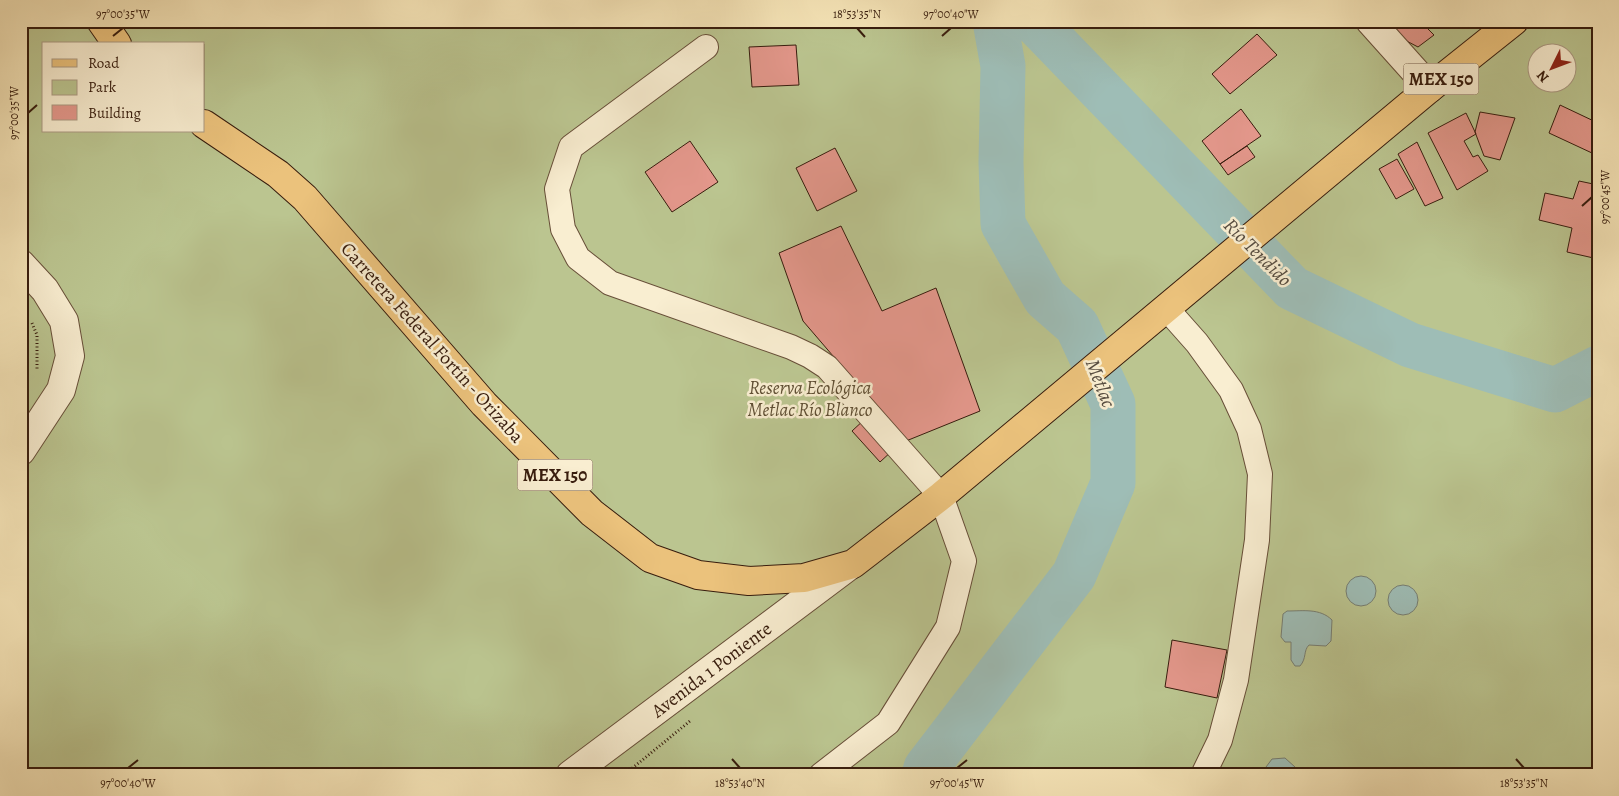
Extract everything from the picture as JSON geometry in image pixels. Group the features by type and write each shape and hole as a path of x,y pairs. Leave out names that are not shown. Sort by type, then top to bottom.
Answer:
{"main road":[{"path":"101,21 116,42"},
{"name":"MEX 150","path":"1166,308 1430,88 1514,21"},
{"name":"Carretera Federal Fortín - Orizaba","path":"205,125 278,174 305,198 484,404 592,513 650,558 698,575 749,582 804,578 852,564 941,496 1166,308"}],"street":[{"path":"1370,21 1430,88"},
{"path":"706,47 571,147 557,189 563,229 567,237 578,258 610,283 791,347 827,368 941,496 964,561 948,627 888,723 821,775"},
{"path":"21,264 45,290 64,321 70,356 62,390 21,451"},
{"path":"1166,308 1197,343 1231,390 1249,429 1260,474 1257,540 1236,680 1220,740 1203,775"},
{"name":"Avenida 1 Poniente","path":"570,775 852,564"}],"path":[{"path":"31,320 37,335 37,370 35,378"}],"green space":[{"name":"Reserva Ecológica Metlac Río Blanco","path":"21,21 1598,21 1598,775 21,775"}],"water":[{"path":"1361,576 1367,577 1375,585 1375,597 1367,605 1361,606 1355,605 1347,597 1346,591 1347,585 1355,577"},
{"path":"1403,585 1409,586 1417,594 1417,606 1409,614 1403,615 1397,614 1389,606 1388,600 1389,594 1397,586"},
{"path":"1287,611 1317,612 1332,620 1331,641 1326,646 1309,645 1300,666 1295,666 1291,660 1291,642 1285,642 1281,637 1283,614"},
{"path":"1285,758 1295,767 1297,775 1260,775 1272,759"}],"building":[{"path":"1386,21 1420,21 1434,35 1418,47 1399,37"},
{"path":"1257,34 1277,55 1230,94 1212,74"},
{"path":"796,45 799,85 752,87 749,47"},
{"path":"1560,105 1598,123 1598,142 1592,153 1549,133"},
{"path":"1241,109 1261,136 1220,164 1202,141"},
{"path":"1480,112 1515,118 1500,160 1484,156 1475,132"},
{"path":"1466,113 1476,134 1464,141 1473,157 1478,155 1488,171 1457,190 1428,133"},
{"path":"690,141 718,182 672,212 645,172"},
{"path":"1417,142 1443,198 1425,206 1398,154"},
{"path":"1247,146 1255,157 1228,175 1220,164"},
{"path":"835,148 857,191 817,211 796,168"},
{"path":"1397,159 1414,189 1396,199 1379,169"},
{"path":"1579,181 1598,185 1598,259 1567,252 1572,228 1539,220 1545,193 1573,199"},
{"path":"841,226 882,311 936,288 980,411 906,441 803,321 779,253"},
{"path":"865,419 893,450 880,462 852,431"},
{"path":"1172,640 1227,650 1217,698 1165,687"}],"waterway":[{"name":"Metlac","path":"924,775 926,768 1074,575 1113,483 1113,404 1077,326 1045,298 1003,224 1001,162 1003,66 995,21"},
{"name":"Río Tendido","path":"1034,21 1292,288 1410,345 1555,390 1598,368"}]}
